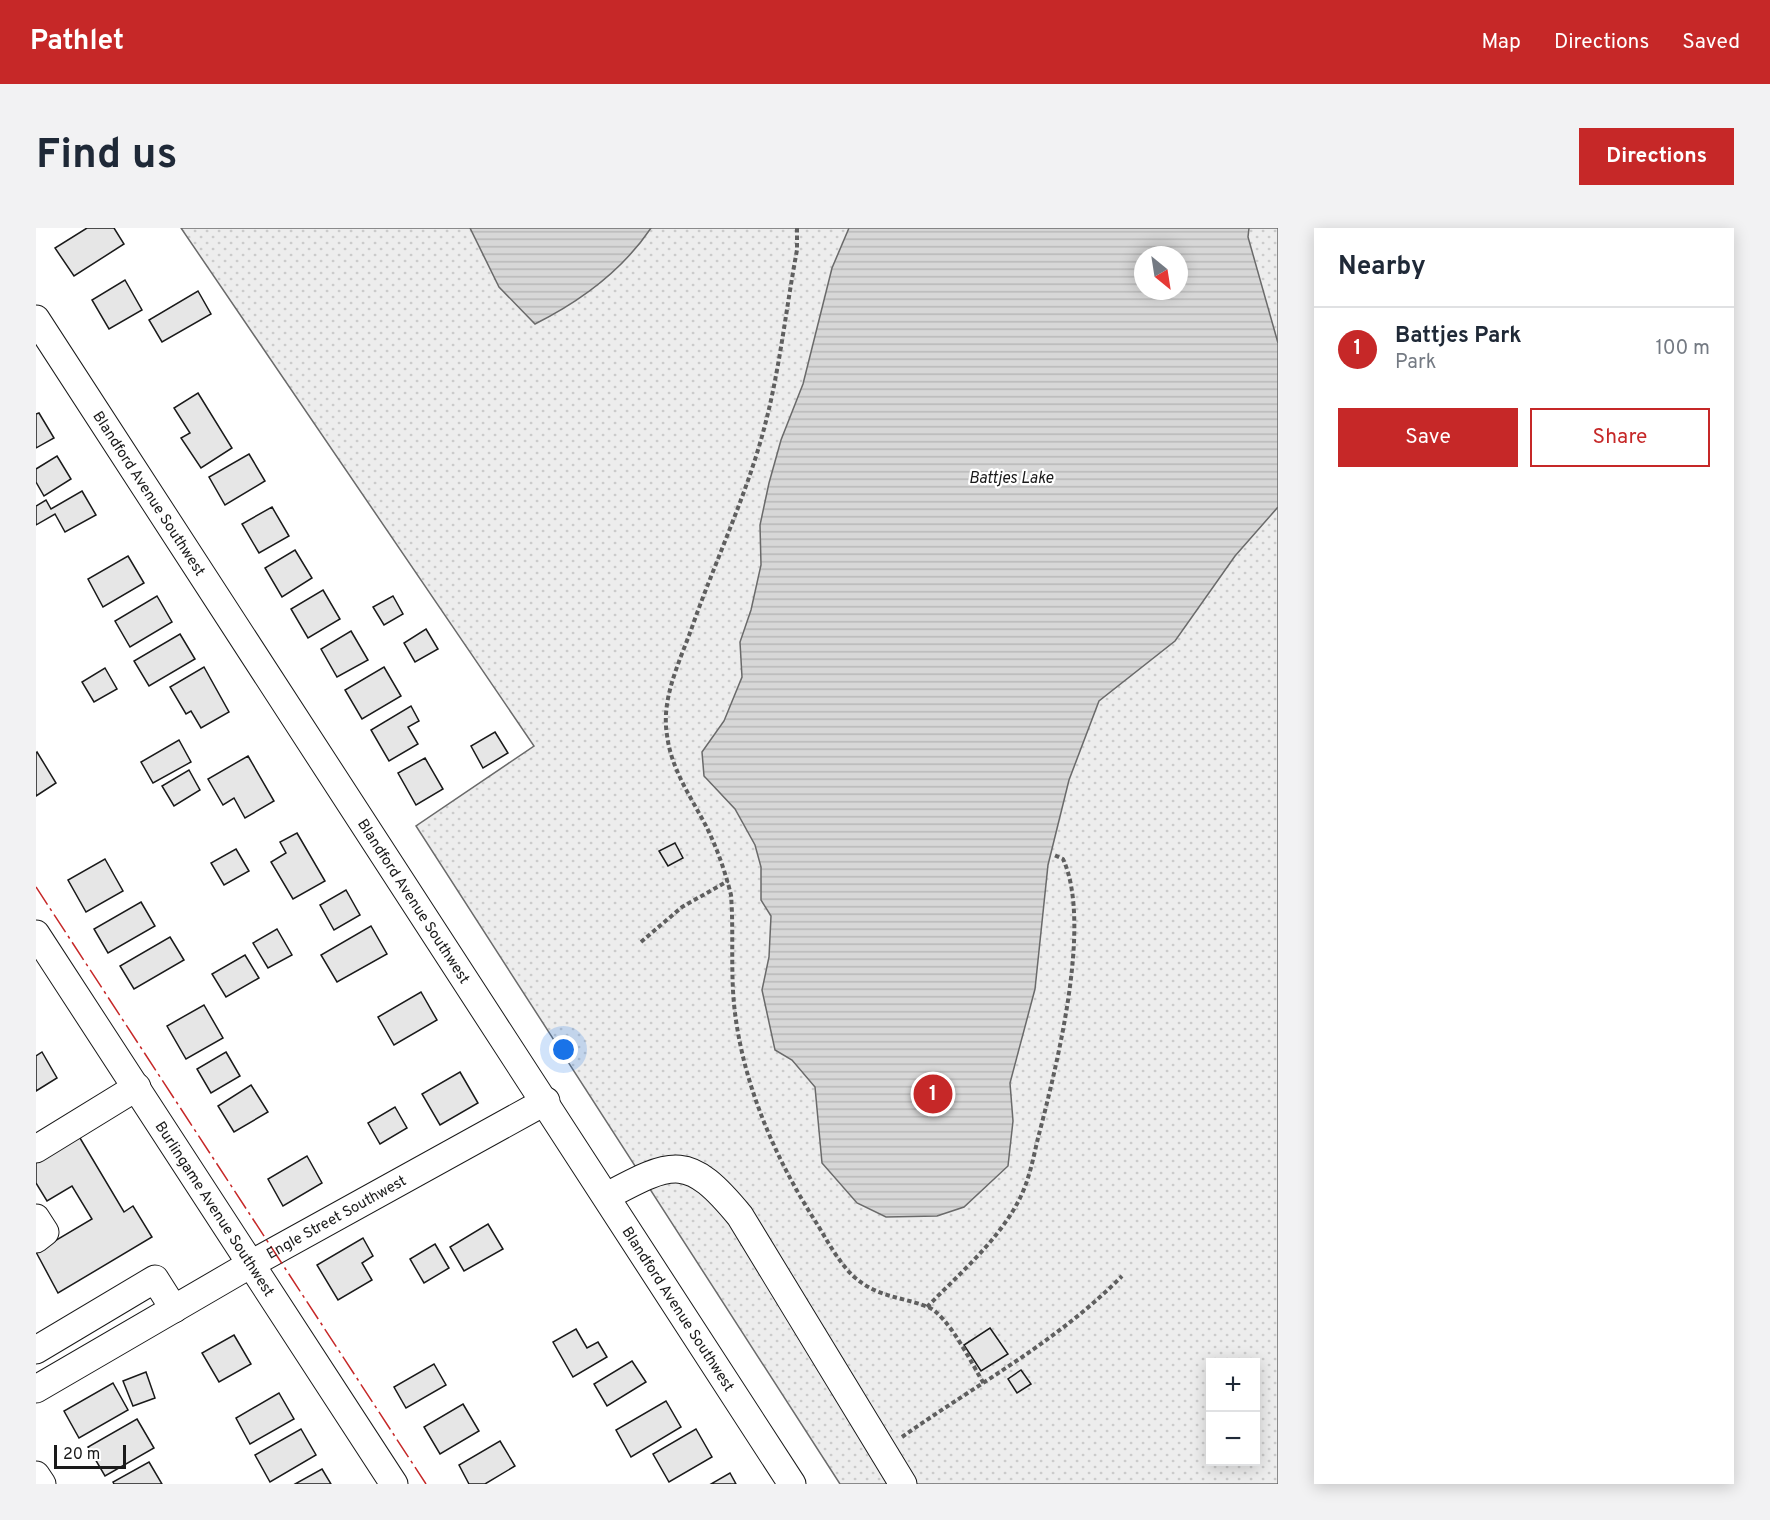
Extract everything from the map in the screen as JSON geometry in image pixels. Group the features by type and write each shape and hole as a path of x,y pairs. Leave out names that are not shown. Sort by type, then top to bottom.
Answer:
{"street":[{"name":"Blandford Avenue Southwest","path":"36,319 546,1101 792,1484"},
{"name":"Burlingame Avenue Southwest","path":"36,934 394,1484"},
{"path":"36,1149 137,1087"},
{"name":"Engle Street Southwest","path":"36,1389 251,1264 546,1101"},
{"path":"607,1196 636,1180 671,1167 697,1173 721,1192 740,1216 903,1484"},
{"path":"36,1218 45,1232 36,1239"},
{"path":"36,1350 155,1280 174,1309"},
{"path":"36,1474 42,1484"}],"path":[{"path":"797,228 797,250 765,424 730,530 706,584 676,670 666,715 666,735 673,760 706,825 728,881 731,894 734,994 738,1034 752,1089 784,1169 843,1266 873,1291 927,1307 936,1312 959,1342 984,1383"},
{"path":"927,1307 963,1272 1006,1219 1019,1200 1033,1160 1067,1011 1071,974 1071,890 1063,859 1054,855"},
{"path":"641,942 682,907 728,881"},
{"path":"882,1451 1061,1330 1095,1304 1122,1276"}],"shaded area":[{"path":"181,228 1278,228 1278,1484 840,1484 416,826 534,746"}],"water":[{"path":"470,228 651,228 627,258 599,284 535,324 499,287"},
{"name":"Battjes Lake","path":"849,228 1249,228 1248,237 1278,343 1278,507 1235,556 1175,641 1099,701 1069,780 1048,865 1035,989 1010,1083 1013,1121 1008,1166 964,1207 937,1216 886,1217 857,1203 822,1163 815,1087 792,1060 775,1050 762,990 769,957 771,916 761,900 761,867 755,845 735,809 704,776 702,752 724,721 742,677 740,642 751,610 761,565 760,525 781,440 803,384 832,268"}],"building":[{"path":"87,228 114,228 124,244 74,276 55,248"},
{"path":"125,280 142,310 109,329 92,300"},
{"path":"198,291 211,314 162,342 149,320"},
{"path":"198,393 232,448 201,468 181,438 190,433 174,408"},
{"path":"39,413 54,438 36,448 36,414"},
{"path":"249,454 265,481 225,505 209,477"},
{"path":"57,456 71,479 44,496 36,482 36,469"},
{"path":"82,491 96,515 65,532 55,514 36,525 36,506 46,500 51,509"},
{"path":"272,507 289,536 259,553 242,524"},
{"path":"295,550 312,578 282,597 265,568"},
{"path":"128,556 144,583 103,607 88,579"},
{"path":"323,590 340,619 308,638 291,609"},
{"path":"157,596 172,622 130,647 115,621"},
{"path":"393,596 403,614 384,625 373,607"},
{"path":"426,629 438,649 415,662 404,643"},
{"path":"351,631 368,660 337,677 321,649"},
{"path":"180,634 195,659 149,686 134,661"},
{"path":"204,667 229,712 201,728 191,711 186,714 170,687"},
{"path":"384,667 401,696 362,719 345,690"},
{"path":"105,668 117,689 94,702 82,682"},
{"path":"411,706 419,721 408,727 418,744 389,761 371,730"},
{"path":"495,732 508,753 483,768 471,746"},
{"path":"179,740 191,762 153,783 141,762"},
{"path":"36,753 56,783 36,796"},
{"path":"248,756 274,801 245,818 234,798 223,805 208,779"},
{"path":"425,758 443,789 416,805 398,773"},
{"path":"189,770 200,790 174,806 162,786"},
{"path":"297,833 325,881 293,899 271,862 286,853 280,842"},
{"path":"675,843 683,858 668,866 659,851"},
{"path":"236,849 249,871 224,885 211,863"},
{"path":"105,859 123,891 86,912 68,880"},
{"path":"346,890 360,915 334,930 320,905"},
{"path":"141,902 155,926 108,953 94,929"},
{"path":"371,926 387,954 337,982 321,955"},
{"path":"277,929 292,955 268,968 253,943"},
{"path":"170,937 184,960 134,989 120,966"},
{"path":"245,955 259,978 226,997 212,974"},
{"path":"421,992 437,1020 394,1045 378,1017"},
{"path":"204,1005 223,1038 186,1059 167,1026"},
{"path":"42,1052 57,1078 36,1091 36,1056"},
{"path":"226,1052 240,1076 211,1093 197,1069"},
{"path":"460,1072 478,1103 440,1125 422,1094"},
{"path":"251,1085 268,1112 234,1132 218,1106"},
{"path":"395,1107 407,1128 380,1144 368,1123"},
{"path":"77,1133 124,1212 133,1206 152,1237 58,1293 36,1252 92,1219 72,1186 47,1201 36,1183 36,1156"},
{"path":"307,1156 322,1183 283,1206 268,1179"},
{"path":"488,1224 503,1249 464,1271 450,1247"},
{"path":"363,1238 373,1256 362,1263 372,1280 338,1300 317,1265"},
{"path":"435,1244 449,1268 424,1283 410,1259"},
{"path":"990,1328 1008,1354 981,1371 964,1345"},
{"path":"576,1329 587,1348 598,1342 607,1357 573,1377 553,1342"},
{"path":"234,1335 251,1364 219,1382 202,1353"},
{"path":"632,1361 646,1382 607,1406 594,1384"},
{"path":"434,1364 446,1385 406,1408 394,1387"},
{"path":"1021,1370 1031,1384 1017,1393 1008,1379"},
{"path":"146,1372 155,1398 133,1406 123,1381"},
{"path":"113,1383 128,1410 79,1438 64,1411"},
{"path":"279,1393 294,1419 250,1444 236,1418"},
{"path":"666,1401 681,1427 631,1457 616,1430"},
{"path":"463,1404 479,1431 440,1454 424,1427"},
{"path":"137,1419 154,1448 105,1476 88,1447"},
{"path":"301,1429 316,1455 270,1482 255,1455"},
{"path":"696,1429 712,1457 669,1482 653,1454"},
{"path":"500,1441 515,1466 485,1484 469,1484 459,1465"},
{"path":"149,1462 162,1484 114,1484 113,1482"},
{"path":"322,1469 331,1484 295,1484"},
{"path":"730,1473 736,1484 711,1484"}],"power":[{"path":"36,887 426,1484"}],"place":[{"name":"Battjes Park","path":"933,1094"}]}
